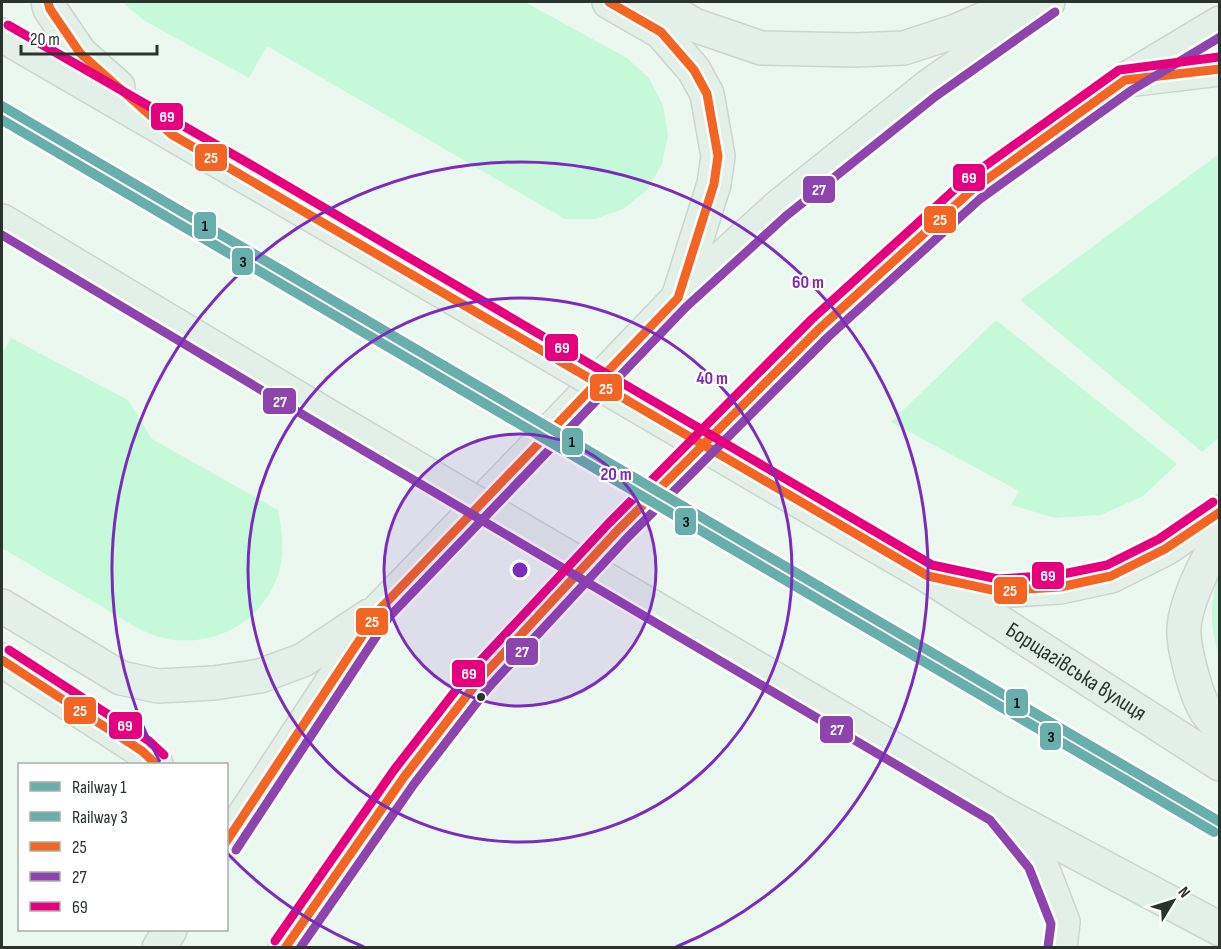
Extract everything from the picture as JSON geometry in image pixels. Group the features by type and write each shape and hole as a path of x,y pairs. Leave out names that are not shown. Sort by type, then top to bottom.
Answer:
{"main road":[{"path":"48,2 50,9 80,53 171,134"},
{"path":"609,2 662,32 694,70 707,94 718,156 714,184 678,298"},
{"path":"656,2 694,25 761,48 855,50 904,48 956,31 1022,2"},
{"path":"228,840 380,609 678,298 795,192 928,86 1048,2"},
{"path":"285,948 405,777 479,680 617,531 820,328 972,190 1125,80 1220,23"},
{"name":"Борщагівська вулиця","path":"2,35 928,576 1220,764"},
{"path":"1125,80 1220,69"},
{"path":"2,220 284,390 998,811 1220,929"},
{"path":"928,576 997,591 1060,587 1111,576 1165,549 1220,512"},
{"path":"1220,540 1208,558 1192,597 1184,630 1191,672 1204,708 1220,728"},
{"path":"2,606 121,678 158,686 214,683 260,676 303,660 380,609"},
{"path":"2,660 142,751 154,763"},
{"path":"998,811 1041,862 1063,922 1060,948"}],"green space":[{"path":"122,2 525,2 627,58 649,78 663,105 668,135 662,164 647,190 623,209 595,219 565,219 267,46 249,78 145,21"},
{"path":"1219,154 1219,437 1202,452 1020,300"},
{"path":"996,320 1177,464 1143,496 1101,515 1055,518 1011,505 1019,491 891,422"},
{"path":"11,338 128,400 152,439 278,510 282,550 278,574 267,597 249,618 228,631 204,639 179,640 158,637 132,625 2,548 2,354"},
{"path":"1219,569 1219,654 1213,632 1212,612"}],"rail line":[{"name":"1","path":"2,106 1220,822"},
{"name":"3","path":"2,120 1214,832"}],"transit line":[{"name":"25","path":"48,2 50,9 80,53 171,134 928,576 997,591 1060,587 1111,576 1165,549 1220,512"},
{"name":"25","path":"228,839 380,609 678,298 714,184 718,156 707,94 694,70 661,32 609,2"},
{"name":"27","path":"236,850 389,617 686,307 786,216 936,96 1055,12"},
{"name":"69","path":"8,25 253,166 932,565 998,579 1058,575 1107,565 1159,539 1213,502"},
{"name":"27","path":"300,948 414,784 488,688 626,539 828,337 980,199 1132,90 1220,37"},
{"name":"69","path":"275,941 394,770 470,672 609,523 812,319 964,181 1119,70 1219,57"},
{"name":"25","path":"285,948 404,777 479,680 617,531 820,328 972,190 1125,80 1220,69"},
{"name":"27","path":"2,235 990,820 1029,868 1051,924 1048,947"},
{"name":"69","path":"9,650 149,741 164,755"},
{"name":"25","path":"2,660 142,751 155,763"}]}
